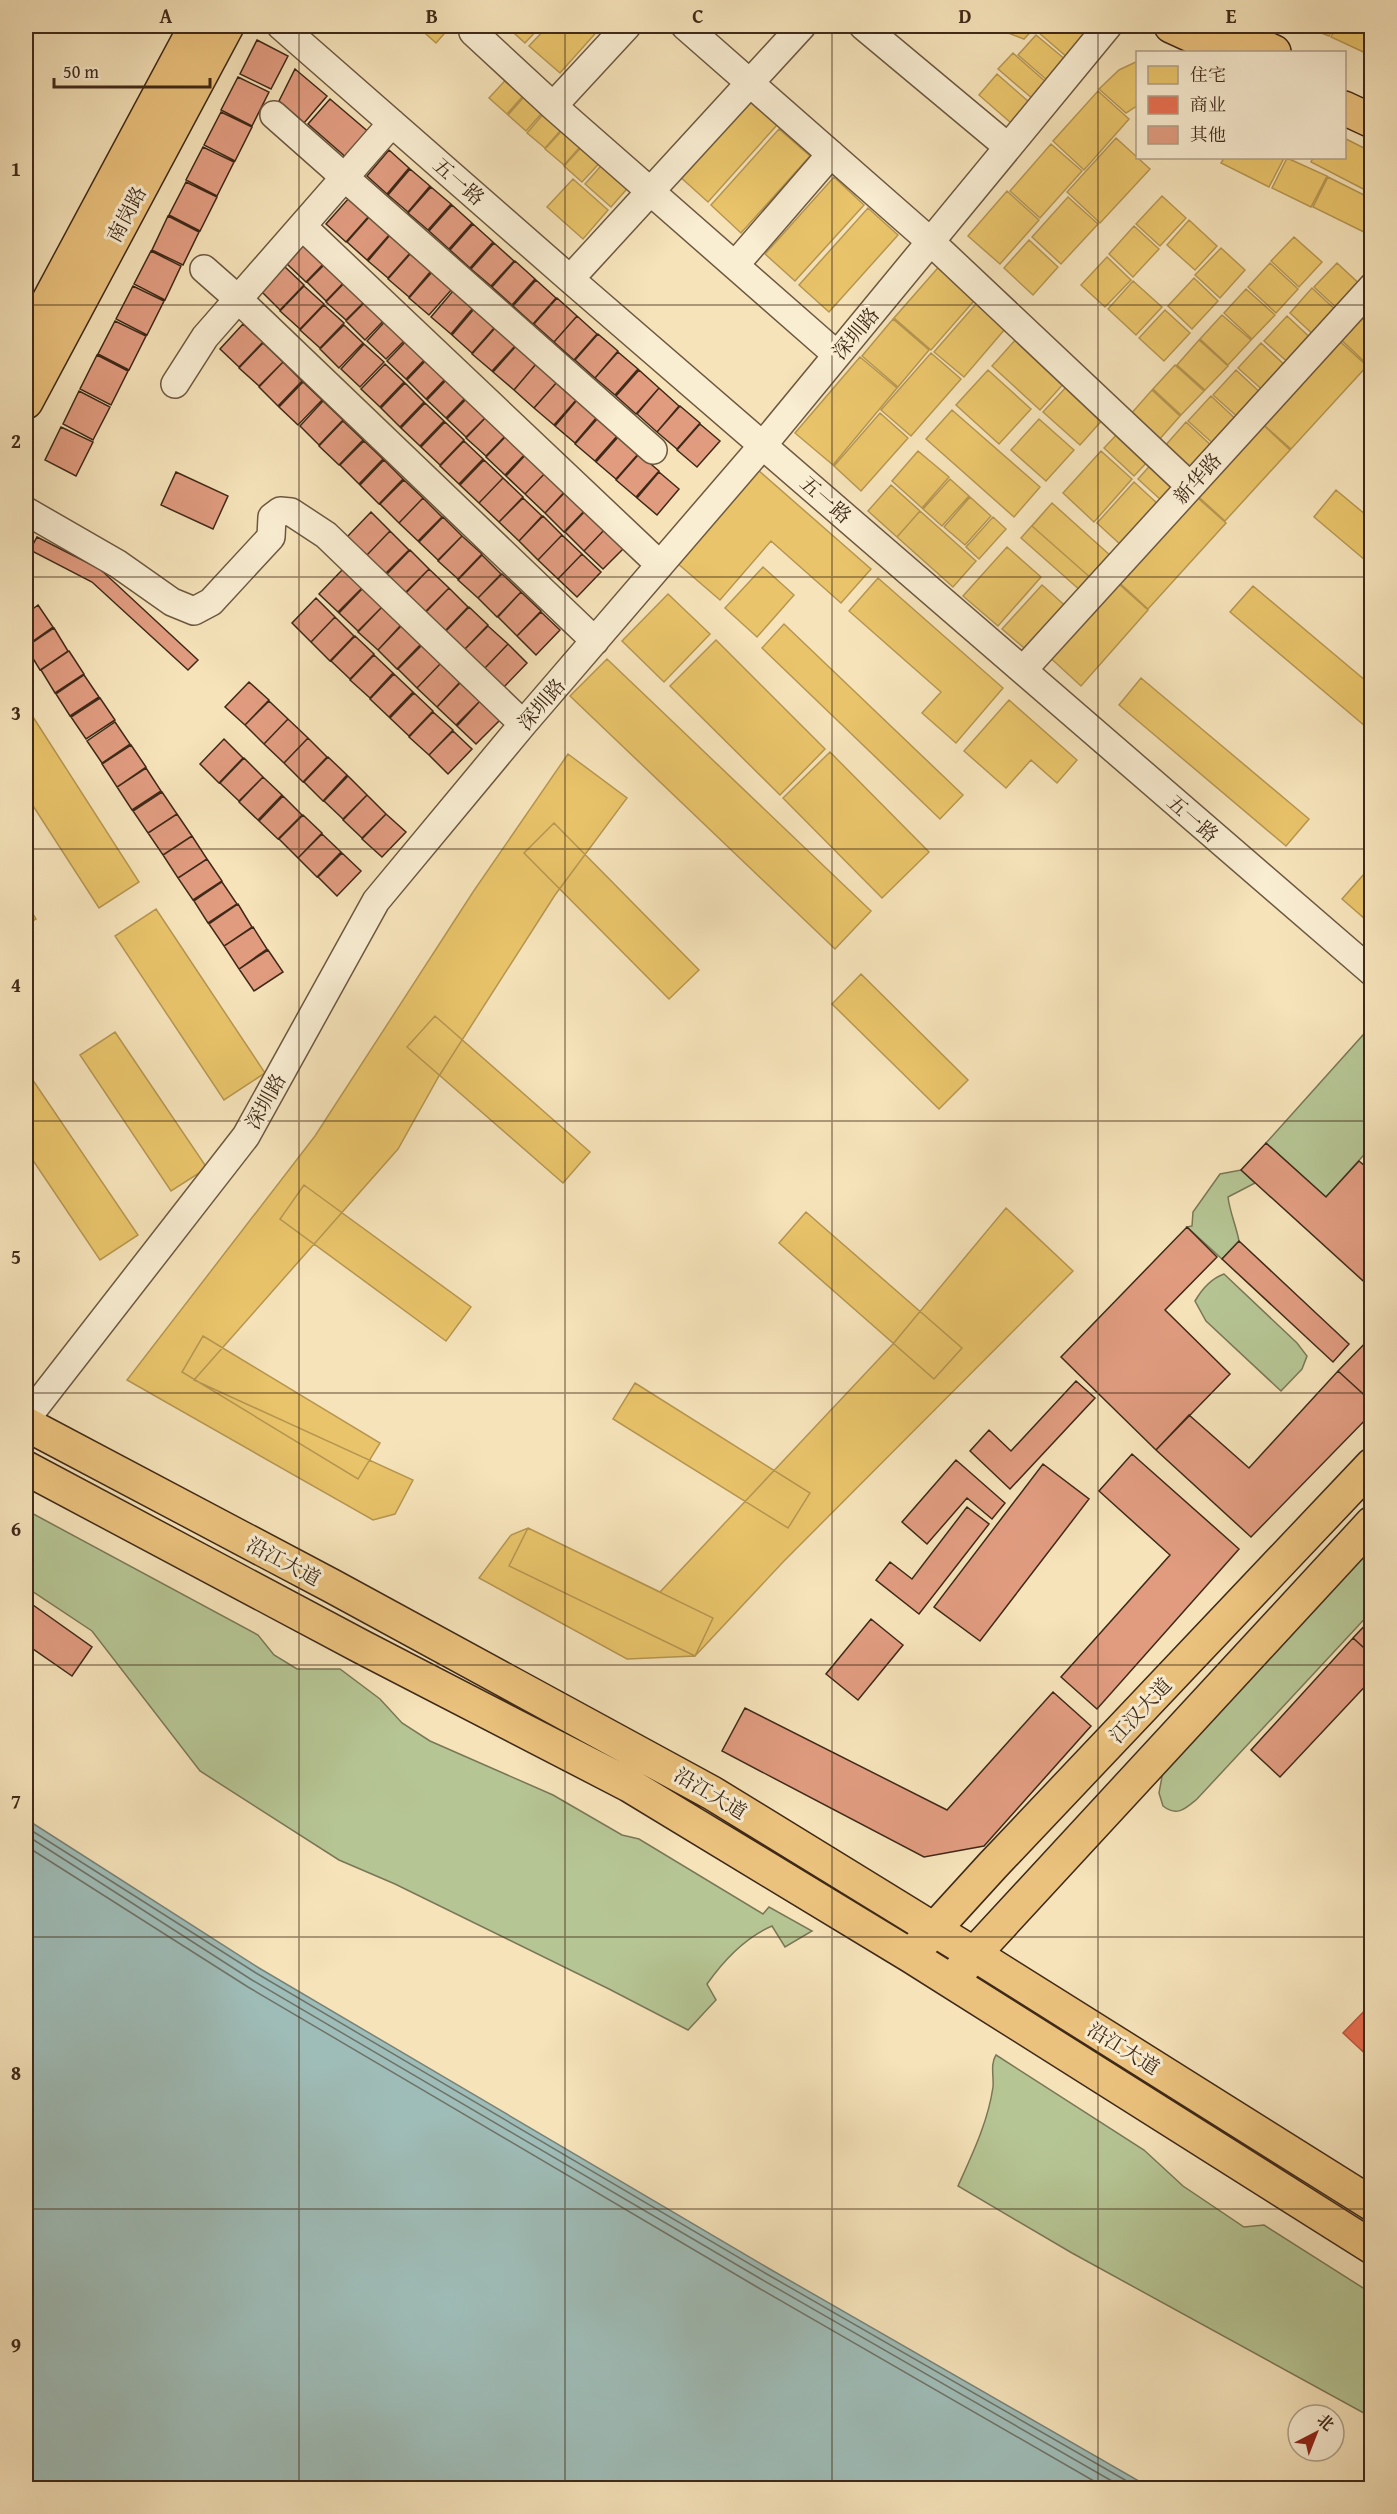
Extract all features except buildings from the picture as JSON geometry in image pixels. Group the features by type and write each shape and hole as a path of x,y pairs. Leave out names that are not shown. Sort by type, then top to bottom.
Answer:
{"main road":[{"name":"南岗路","path":"26,343 196,26"},
{"name":"南岗路","path":"26,402 227,26"},
{"path":"1171,26 1226,51"},
{"path":"1217,26 1272,51"},
{"path":"1346,87 1371,99"},
{"path":"1346,109 1371,121"},
{"name":"沿江大道","path":"26,1424 712,1793 974,1953 1371,2204"},
{"name":"江汉大道","path":"911,1956 933,1929 1371,1466"},
{"name":"沿江大道","path":"26,1468 372,1652 629,1785 911,1956 1371,2247"},
{"path":"952,1982 974,1953 1371,1523"}],"street":[{"name":"五一路","path":"281,26 1371,972"},
{"path":"478,26 473,32 552,106 837,355"},
{"path":"552,106 627,26"},
{"path":"685,26 931,242 1190,486"},
{"path":"570,279 802,26"},
{"path":"863,26 1008,147"},
{"name":"深圳路","path":"26,1419 246,1136 376,901 523,724 763,445 1108,26"},
{"path":"274,115 653,450"},
{"path":"175,384 205,338 392,123"},
{"path":"735,266 831,154"},
{"path":"302,226 660,565"},
{"path":"204,269 595,641"},
{"name":"新华路","path":"1023,670 1371,287"},
{"path":"26,511 118,564 172,602 194,611 211,602 271,537 272,517 280,511 291,512 326,535 523,724"}],"green space":[{"path":"1371,1026 1371,1147 1326,1197 1266,1143"},
{"path":"1241,1170 1255,1183 1228,1197 1239,1241 1222,1259 1187,1227 1192,1226 1193,1212 1220,1174"},
{"path":"1224,1274 1297,1343 1307,1356 1302,1369 1281,1391 1206,1321 1195,1301 1207,1285"},
{"path":"26,1510 258,1635 274,1655 297,1669 340,1669 380,1699 402,1723 430,1741 553,1795 622,1835 639,1839 763,1914 769,1907 812,1931 785,1947 772,1926 744,1943 720,1966 707,1984 716,2000 688,2030 395,1884 339,1860 200,1771 92,1631 26,1587"},
{"path":"1371,1547 1371,1612 1197,1799 1185,1809 1177,1811 1163,1806 1159,1793 1163,1771"},
{"path":"996,2055 1144,2150 1183,2186 1244,2227 1264,2225 1371,2293 1371,2417 1072,2253 958,2186 987,2113 993,2087"}],"water":[{"path":"26,1819 259,1968 768,2268 1151,2488 26,2488"}]}
